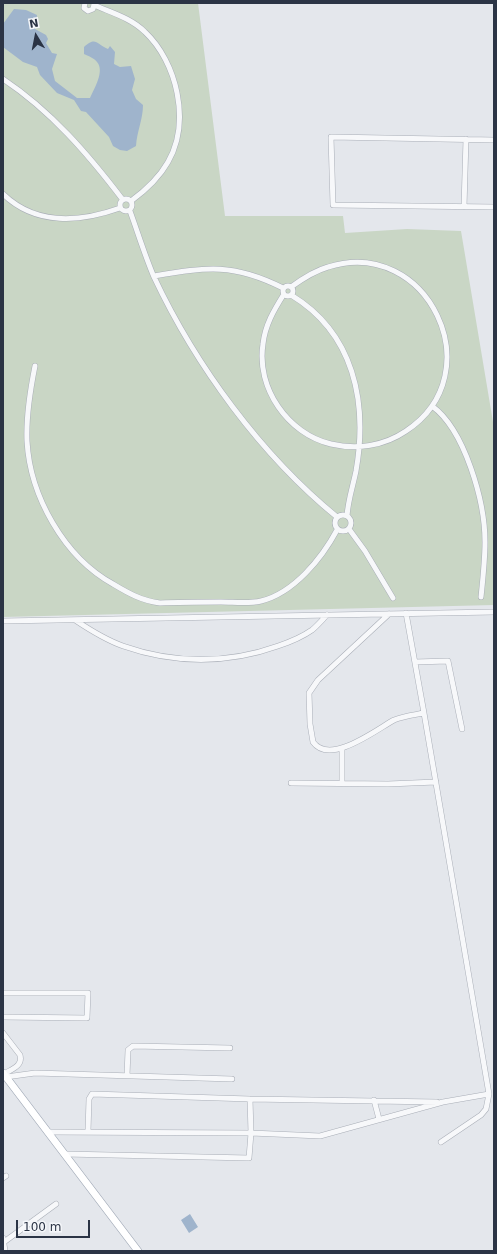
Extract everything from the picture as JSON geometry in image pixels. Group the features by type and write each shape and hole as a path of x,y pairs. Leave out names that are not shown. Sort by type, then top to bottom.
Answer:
{"main road":[{"path":"4,1074 138,1251"}],"street":[{"path":"85,3 84,6 87,10 92,10 93,4 122,16 144,31 163,54 174,76 178,114 174,147 169,160 160,175 131,201"},
{"path":"3,79 39,106 78,144 123,200"},
{"path":"494,140 331,137 333,205 494,207"},
{"path":"464,207 466,139"},
{"path":"3,194 16,204 32,212 54,219 89,218 120,208"},
{"path":"123,200 128,199 131,201"},
{"path":"120,208 120,204 123,200"},
{"path":"131,201 133,207 130,211 154,276 178,322 201,360 255,436 310,496 337,517"},
{"path":"120,208 124,212 130,211"},
{"path":"154,276 202,268 232,270 262,278 283,288 286,286 291,287 316,271 335,265 355,263 368,264 387,269 405,278 425,295 436,311 444,330 447,343 446,369 441,388 432,406 418,422 400,435 380,443 359,447 345,447 317,439 292,423 274,401 264,374 262,345 270,317 284,294 283,288"},
{"path":"291,287 293,291 291,295"},
{"path":"284,294 288,296 291,295 307,304 325,323 342,349 351,368 358,397 359,447 347,516"},
{"path":"35,366 30,396 27,442 34,480 44,504 68,548 99,576 133,596 150,602 160,603 251,602 270,598 299,579 309,569 330,543 338,530"},
{"path":"432,406 448,421 455,434 468,461 478,494 485,540 481,597"},
{"path":"337,517 342,515 347,516 351,521 349,529"},
{"path":"337,517 335,524 338,530 342,532 349,529"},
{"path":"349,529 369,556 393,598"},
{"path":"3,621 494,612"},
{"path":"406,613 489,1094 486,1109 482,1115 441,1142"},
{"path":"389,614 318,680 309,693 310,724 313,742 317,747 325,749 342,748 361,740 401,717 424,713"},
{"path":"74,619 99,635 123,646 159,656 200,660 254,655 296,639 312,630 327,615"},
{"path":"415,662 448,661 462,729"},
{"path":"342,748 342,784"},
{"path":"290,783 342,784 436,782"},
{"path":"3,992 88,993 87,1018 3,1017"},
{"path":"3,1033 20,1055 21,1059 18,1065 4,1074"},
{"path":"127,1076 128,1050 133,1046 230,1048"},
{"path":"4,1074 35,1072 232,1079"},
{"path":"88,1131 89,1099 92,1094 250,1099 443,1102"},
{"path":"48,1132 251,1133 320,1136 443,1102 489,1094"},
{"path":"65,1154 249,1158 251,1133 250,1099"},
{"path":"374,1100 379,1119"},
{"path":"5,1251 4,1240 56,1204"}],"green space":[{"path":"3,3 198,3 225,216 343,216 345,233 407,229 461,231 494,428 494,605 3,617"}],"water":[{"path":"14,9 26,10 37,15 35,29 46,35 48,39 46,43 52,53 57,54 52,69 55,81 77,98 90,98 99,75 100,70 97,62 93,58 84,54 84,47 91,42 94,41 108,49 110,46 115,52 114,64 120,67 131,66 135,79 132,90 136,99 143,105 136,146 127,151 120,150 113,146 109,137 86,112 81,111 74,100 57,93 40,75 37,67 23,62 3,47 3,24"},
{"path":"190,1214 198,1227 189,1233 181,1220"}]}
